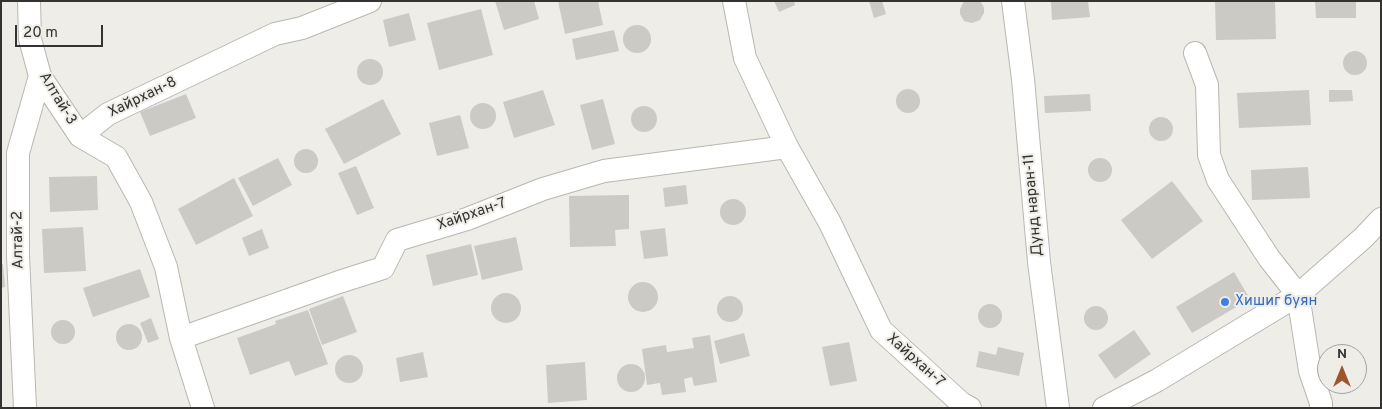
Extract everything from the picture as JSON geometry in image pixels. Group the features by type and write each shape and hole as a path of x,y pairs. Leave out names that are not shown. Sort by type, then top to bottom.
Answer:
{"street":[{"name":"Алтай-3","path":"29,1 30,39 40,76 80,136"},
{"name":"Хайрхан-8","path":"80,136 108,114 275,34 302,28 370,1"},
{"name":"Дунд наран-11","path":"1013,1 1023,78 1038,262 1058,408"},
{"name":"Хайрхан-7","path":"733,4 745,58 787,147 830,223 881,330 961,403 970,408"},
{"path":"1196,53 1206,85 1209,155 1218,180 1269,258 1298,295 1310,371 1321,408"},
{"name":"Алтай-2","path":"25,408 18,256 18,153 40,76"},
{"path":"80,136 116,157 141,202 166,267 181,338 203,408"},
{"name":"Хайрхан-7","path":"181,338 383,268 397,240 467,219 543,189 604,171 787,147"},
{"path":"1104,408 1156,381 1298,295 1381,220"}],"building":[{"path":"495,1 534,1 539,19 504,30"},
{"path":"558,1 598,1 603,25 565,34"},
{"path":"774,1 794,1 795,5 779,12"},
{"path":"869,1 882,1 886,14 874,18"},
{"path":"964,1 981,2 984,13 980,20 972,23 964,21 960,14 960,9"},
{"path":"1051,1 1088,1 1090,17 1052,20"},
{"path":"1215,1 1275,1 1276,39 1216,40"},
{"path":"1315,1 1356,1 1356,18 1316,18"},
{"path":"481,9 493,55 439,70 427,23"},
{"path":"409,13 416,40 389,47 383,20"},
{"path":"637,25 647,29 651,39 647,49 637,53 627,49 623,39 627,29"},
{"path":"614,30 619,51 576,60 572,39"},
{"path":"1355,51 1364,54 1367,63 1364,72 1355,75 1346,72 1343,63 1346,54"},
{"path":"370,59 379,63 383,72 379,81 370,85 361,81 357,72 361,63"},
{"path":"908,89 916,93 920,101 916,109 908,113 900,109 896,101 900,93"},
{"path":"543,90 555,125 514,138 503,102"},
{"path":"1309,90 1311,125 1239,128 1237,93"},
{"path":"1329,90 1352,90 1353,101 1329,102"},
{"path":"186,94 196,118 150,136 140,112"},
{"path":"1090,94 1091,111 1045,113 1044,96"},
{"path":"383,99 401,134 344,164 325,129"},
{"path":"603,99 615,144 592,150 580,105"},
{"path":"483,103 492,107 496,116 492,125 483,129 474,125 470,116 474,107"},
{"path":"644,106 653,110 657,119 653,128 644,132 635,128 631,119 635,110"},
{"path":"460,115 469,148 437,156 429,123"},
{"path":"1161,117 1170,120 1173,129 1170,138 1161,141 1152,138 1149,129 1152,120"},
{"path":"306,149 311,150 317,156 317,166 311,172 306,173 301,172 295,166 294,161 295,156 301,150"},
{"path":"278,158 292,185 253,206 238,178"},
{"path":"1100,158 1109,161 1112,170 1109,179 1100,182 1091,179 1088,170 1091,161"},
{"path":"356,166 374,208 357,215 338,173"},
{"path":"1308,167 1310,198 1252,200 1251,170"},
{"path":"97,176 98,210 50,212 49,177"},
{"path":"234,178 253,216 196,245 178,209"},
{"path":"1172,181 1203,221 1152,259 1121,220"},
{"path":"686,185 688,204 665,207 663,188"},
{"path":"629,195 629,229 615,230 616,246 570,247 569,196"},
{"path":"733,199 742,203 746,212 742,221 733,225 724,221 720,212 724,203"},
{"path":"83,227 86,271 44,273 42,229"},
{"path":"665,228 668,256 644,259 640,231"},
{"path":"262,229 269,248 249,256 242,238"},
{"path":"516,237 523,270 482,280 474,246"},
{"path":"471,244 478,275 433,286 426,255"},
{"path":"1,264 3,264 5,287 1,288"},
{"path":"140,269 150,297 93,317 83,288"},
{"path":"1234,272 1250,299 1192,333 1176,307"},
{"path":"643,282 654,286 658,297 654,308 643,312 632,308 628,297 632,286"},
{"path":"506,293 517,297 521,308 517,319 506,323 495,319 491,308 495,297"},
{"path":"343,296 357,332 322,345 309,309"},
{"path":"730,296 739,300 743,309 739,318 730,322 721,318 717,309 721,300"},
{"path":"990,304 999,307 1002,316 999,325 990,328 981,325 978,316 981,307"},
{"path":"1096,306 1105,309 1108,318 1105,327 1096,330 1087,327 1084,318 1087,309"},
{"path":"308,310 328,364 295,376 289,361 250,375 237,338 276,324 275,321"},
{"path":"151,318 159,339 148,343 140,323"},
{"path":"63,320 72,323 75,332 72,341 63,344 54,341 51,332 54,323"},
{"path":"129,324 138,328 142,337 138,346 129,350 120,346 116,337 120,328"},
{"path":"1134,330 1151,354 1115,379 1098,355"},
{"path":"744,333 750,356 720,364 714,341"},
{"path":"710,335 717,382 694,386 692,377 684,379 686,392 662,395 660,383 647,385 642,349 666,345 667,352 694,348 692,338"},
{"path":"849,342 857,381 830,386 822,347"},
{"path":"998,347 1024,353 1019,376 976,367 979,351 996,355"},
{"path":"423,352 428,377 400,382 396,358"},
{"path":"349,355 359,359 363,369 359,379 349,383 339,379 335,369 339,359"},
{"path":"585,362 587,400 548,403 546,365"},
{"path":"631,364 641,368 645,378 641,388 631,392 621,388 617,378 621,368"}],"place":[{"name":"Хишиг буян","path":"1225,302"}]}
